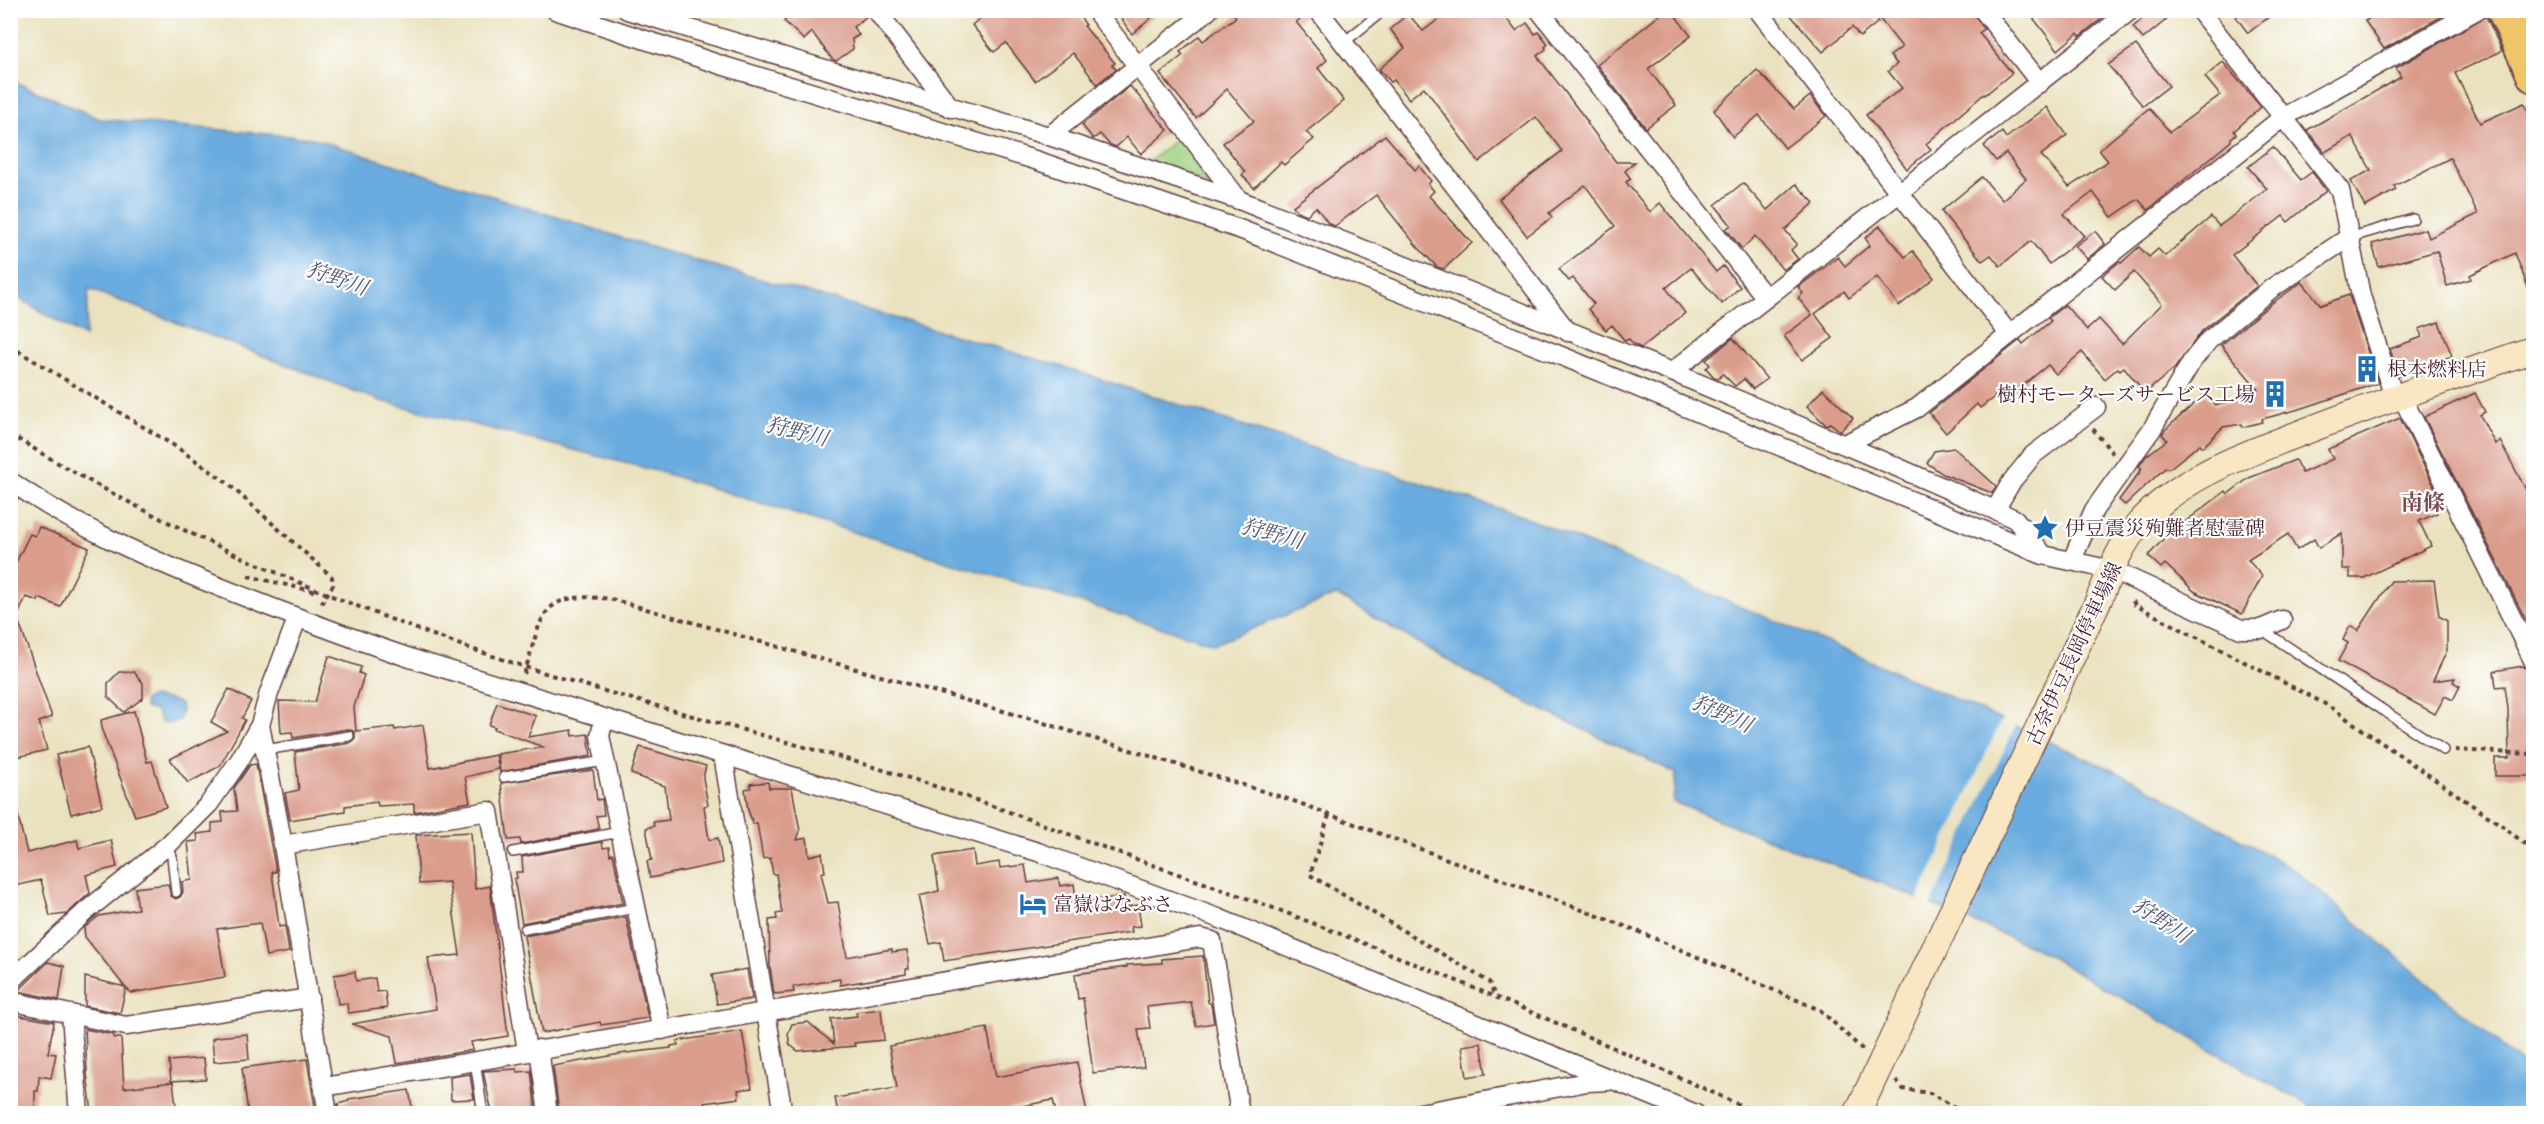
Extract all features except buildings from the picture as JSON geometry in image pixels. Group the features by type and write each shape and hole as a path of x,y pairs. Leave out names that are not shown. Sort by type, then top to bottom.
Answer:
{"highway":[{"path":"2504,10 2534,76"}],"main road":[{"name":"古奈伊豆長岡停車場線","path":"1857,1113 2112,570 2136,527 2163,501 2192,481 2255,451 2398,396 2534,349"}],"street":[{"path":"627,10 1050,136 1239,200 1671,372 1845,444 1995,510 2015,519 2043,555"},
{"path":"876,10 951,108"},
{"path":"1095,10 1239,200"},
{"path":"1050,136 1209,10"},
{"path":"1318,10 1569,333"},
{"path":"1539,10 1766,298"},
{"path":"1758,10 2009,334"},
{"path":"1983,10 2040,83"},
{"path":"1671,372 2131,10"},
{"path":"2199,10 2340,190 2361,296 2398,396 2534,662"},
{"path":"1845,444 1917,408 2282,118 2477,10"},
{"path":"568,12 735,69 1035,160 1242,230 1564,357 2043,555 2112,570 2241,629 2261,629 2282,620"},
{"path":"2072,560 2094,510 2152,429 2192,361 2209,340 2272,288 2348,238"},
{"path":"1995,510 2012,481 2033,455 2090,412"},
{"path":"10,482 54,511 97,534 297,618 413,659 1049,856 1218,918 1696,1113"},
{"path":"10,982 86,912 168,845 208,804 239,761 260,725 268,693 297,618"},
{"path":"604,719 600,736 662,1030"},
{"path":"260,725 283,845 328,1113"},
{"path":"723,755 783,1113"},
{"path":"283,845 489,811 533,1050 548,1113"},
{"path":"324,1087 1200,938 1212,941 1240,1113"},
{"path":"10,1001 132,1026 309,998"},
{"path":"72,1015 79,1113"},
{"path":"1415,1113 1587,1082 1611,1080"}],"lane":[{"path":"1343,43 1383,10"},
{"path":"2348,238 2413,219"},
{"path":"2261,629 2443,750"},
{"path":"265,750 349,736"},
{"path":"504,777 605,761"},
{"path":"513,852 620,832"},
{"path":"168,845 172,857 176,892"},
{"path":"525,929 635,908"},
{"path":"475,1060 483,1113"}],"path":[{"path":"10,346 178,448 226,482 332,577 333,585 326,594"},
{"path":"2090,412 2123,469"},
{"path":"10,434 43,455 183,529 326,594 475,650 925,783 1305,920 1496,997 1671,1072 1759,1113"},
{"path":"2112,570 2135,605 2327,705 2501,825 2534,851"},
{"path":"239,574 326,594"},
{"path":"527,666 541,617 553,606 568,599 586,596 611,599 1031,719 1291,800 1635,930 1820,1010 1870,1057"},
{"path":"2443,750 2534,754"},
{"path":"1329,815 1310,875 1489,982 1496,997"},
{"path":"1895,1081 1903,1089 1930,1093 1967,1113"}],"green space":[{"path":"1180,136 1218,181 1214,187 1150,161"}],"water":[{"name":"狩野川","path":"11,80 100,119 312,138 650,247 1057,365 1522,516 1855,654 2132,779 2294,869 2533,1073 2533,1113 2321,1113 2035,948 1883,884 1673,802 1676,773 1492,686 1336,595 1214,644 660,472 378,400 89,289 85,337 11,294"},
{"path":"151,697 172,700 181,705 179,720 169,724 161,722 156,711 145,708 144,701"}],"pier":[{"path":"2003,717 2017,723 1930,907 1917,901"}],"place":[{"name":"根本燃料店","path":"2367,369"},
{"name":"樹村モーターズサービス工場","path":"2275,394"},
{"name":"伊豆震災殉難者慰霊碑","path":"2045,528"},
{"name":"富嶽はなぶさ","path":"1033,904"}],"district":[{"name":"南條","path":"2423,503"}]}
